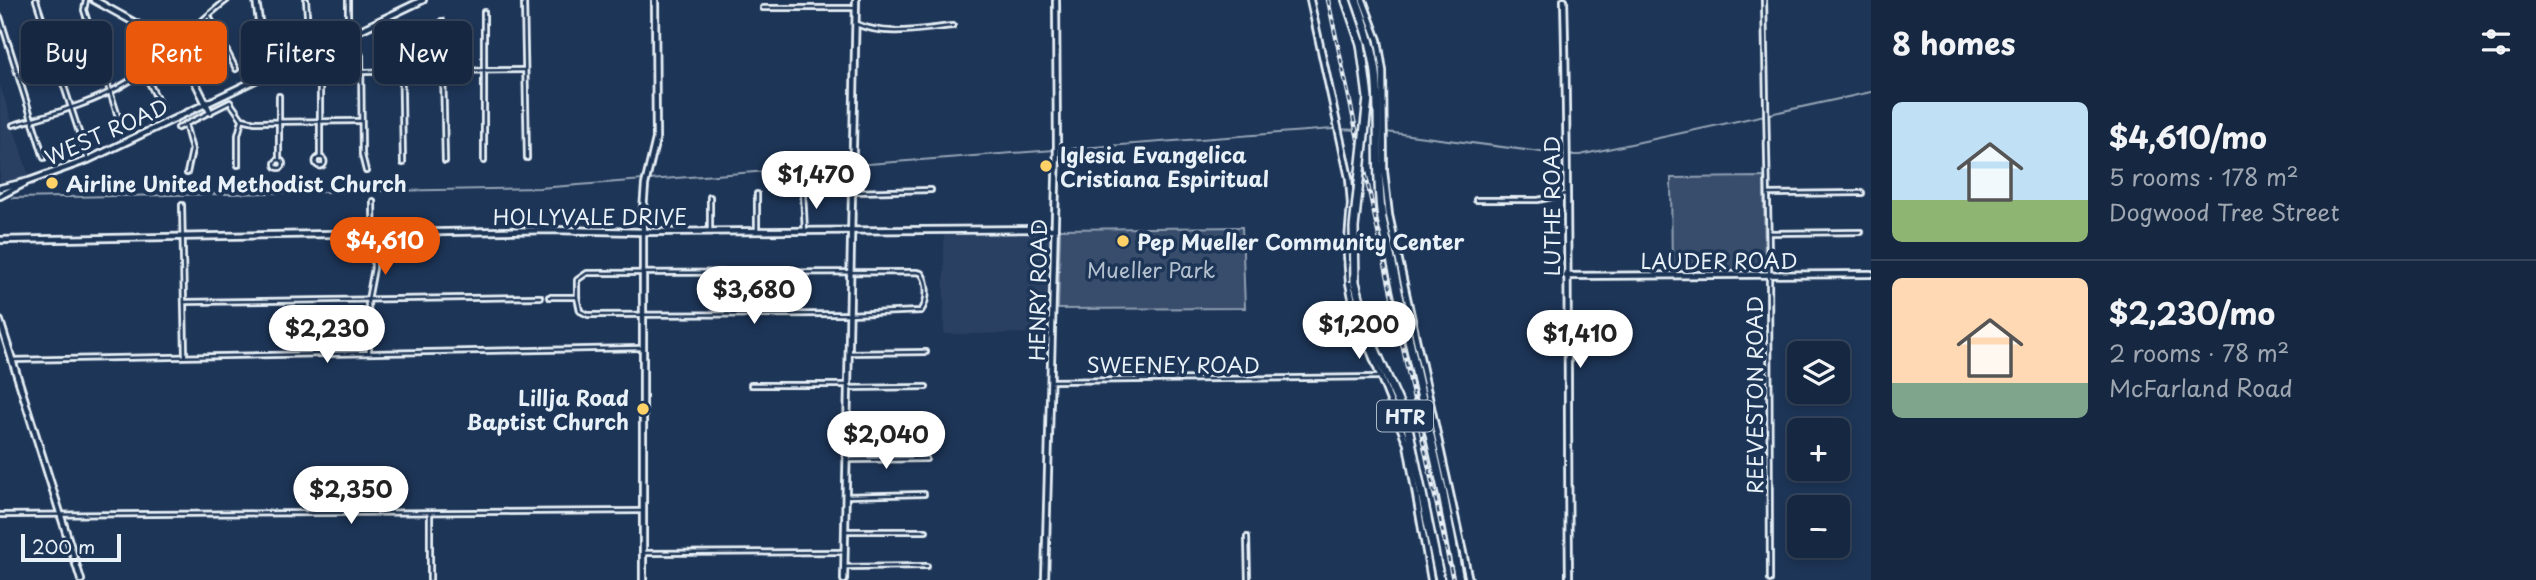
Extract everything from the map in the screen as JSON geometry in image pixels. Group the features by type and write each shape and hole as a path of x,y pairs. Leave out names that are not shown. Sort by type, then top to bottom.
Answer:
{"highway":[{"name":"HTR","path":"1346,0 1361,44 1367,98 1354,228 1355,282 1367,330 1407,422 1435,556 1435,580"},
{"name":"HTR","path":"1356,0 1373,50 1376,75 1378,185 1382,219 1464,580"}],"street":[{"path":"36,0 88,160"},
{"path":"86,0 85,10 121,127"},
{"path":"94,0 131,21"},
{"path":"200,21 227,0"},
{"path":"256,0 259,21"},
{"path":"306,0 307,21"},
{"path":"348,0 348,21"},
{"name":"WEST ROAD","path":"360,28 423,0"},
{"path":"524,0 527,158"},
{"path":"643,580 643,232 645,184 656,139 655,0"},
{"path":"844,580 856,0"},
{"name":"HENRY ROAD","path":"1045,580 1044,534 1057,155 1056,0"},
{"path":"1310,0 1351,192 1348,232 1349,283 1358,322 1407,444 1435,580"},
{"path":"1363,0 1378,40 1382,61 1386,191 1394,241 1464,580"},
{"name":"LUTHE ROAD","path":"1564,0 1569,580"},
{"name":"REEVESTON ROAD","path":"1764,0 1769,233 1770,580"},
{"path":"763,8 856,8"},
{"path":"484,12 484,161"},
{"path":"208,14 236,69"},
{"path":"0,16 44,158"},
{"path":"856,24 886,32 953,26"},
{"path":"360,63 362,155 366,171"},
{"path":"472,71 525,70"},
{"path":"361,72 374,72"},
{"path":"13,125 71,107 110,92 126,83"},
{"path":"150,84 161,107"},
{"path":"196,84 210,112"},
{"name":"WEST ROAD","path":"0,196 29,181 88,160 245,84"},
{"path":"320,84 320,158"},
{"path":"401,84 403,163"},
{"path":"443,84 445,161"},
{"path":"279,96 279,160"},
{"name":"WEST ROAD","path":"178,128 230,102 242,119"},
{"path":"238,165 238,135 242,119 255,122 361,121"},
{"path":"185,124 192,149 187,173"},
{"name":"WEST ROAD","path":"0,187 29,181"},
{"path":"853,192 931,190"},
{"path":"803,191 805,232"},
{"path":"1768,194 1862,192"},
{"path":"757,194 757,232"},
{"path":"1476,201 1538,200 1566,194"},
{"path":"710,197 710,232"},
{"path":"369,352 369,300 374,268 373,201"},
{"path":"182,205 185,355"},
{"path":"577,232 578,218"},
{"name":"HOLLYVALE DRIVE","path":"0,240 374,233 1054,229"},
{"path":"1769,233 1861,232"},
{"path":"587,273 643,274 921,273 926,280 925,305 921,311 849,314 643,315 584,314 580,311 578,280 587,273"},
{"name":"LAUDER ROAD","path":"1566,276 1871,274"},
{"path":"184,302 540,297"},
{"path":"549,297 577,297"},
{"path":"0,321 81,580"},
{"path":"11,360 642,348"},
{"path":"848,353 926,352"},
{"name":"SWEENEY ROAD","path":"1051,381 1380,377"},
{"path":"751,385 926,387"},
{"path":"846,424 926,423"},
{"path":"846,460 926,459"},
{"path":"845,496 924,494"},
{"path":"0,515 643,511"},
{"path":"430,513 430,580"},
{"path":"844,531 926,531"},
{"path":"1247,537 1248,580"},
{"path":"643,554 844,552"},
{"path":"844,567 927,566"}],"shaded area":[{"path":"0,85 29,176 0,184"},
{"path":"944,234 1050,234 1046,333 944,334"}],"green space":[{"path":"1764,177 1765,272 1672,273 1671,178"},
{"name":"Mueller Park","path":"1242,227 1245,308 1058,309 1060,229"}],"waterway":[{"path":"1570,155 1871,92"},
{"path":"855,165 1333,129 1363,130"},
{"path":"1386,132 1564,155"},
{"path":"649,180 850,165"},
{"path":"12,198 539,188 644,180"}],"railway":[{"path":"1328,0 1453,580"}],"place":[{"name":"Iglesia Evangelica Cristiana Espiritual","path":"1046,166"},
{"name":"Airline United Methodist Church","path":"52,183"},
{"name":"Pep Mueller Community Center","path":"1123,241"},
{"name":"Lillja Road Baptist Church","path":"643,409"}]}
